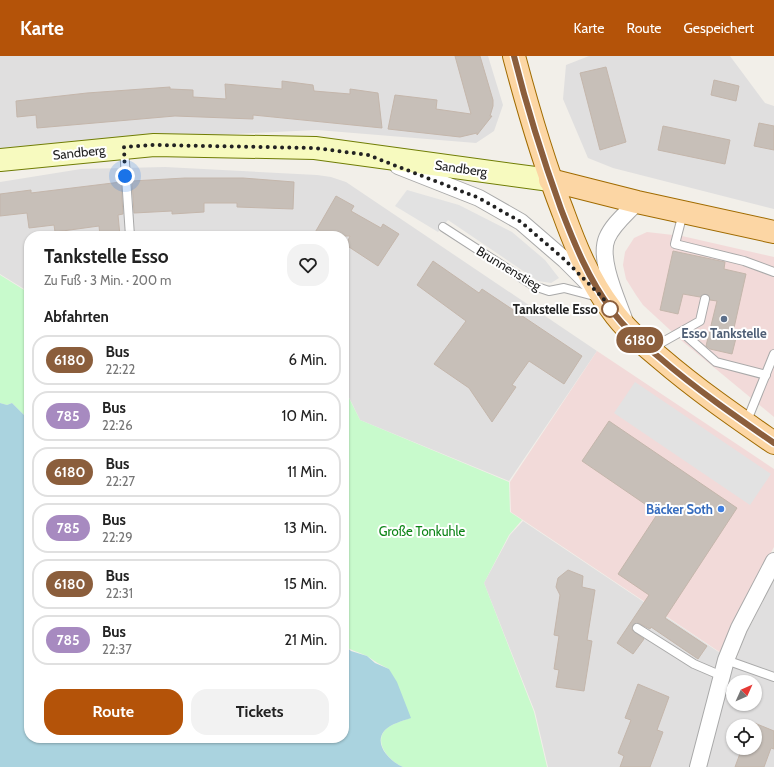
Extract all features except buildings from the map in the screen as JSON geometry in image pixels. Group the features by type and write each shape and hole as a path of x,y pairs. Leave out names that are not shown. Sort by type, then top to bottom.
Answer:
{"main road":[{"path":"514,56 532,126 550,180 576,247 603,298 628,328 649,349 697,389 774,443"},
{"name":"Sandberg","path":"0,160 154,145 315,148 550,180 637,202 774,232"}],"street":[{"path":"368,155 479,198 521,222 565,260 603,298"},
{"path":"628,328 608,274 606,244 607,238 613,229 637,202"},
{"path":"698,767 726,660 739,628 774,561"}],"lane":[{"path":"124,147 130,231"},
{"path":"683,212 675,244 774,272"},
{"name":"Brunnenstieg","path":"443,227 534,286 549,291 564,288 603,298"},
{"path":"649,349 700,321 705,299"},
{"path":"682,332 716,362 766,375"},
{"path":"746,424 774,354"},
{"path":"637,628 694,664 722,676"},
{"path":"726,660 774,677"}],"shaded area":[{"path":"0,56 488,56 503,105 494,131 476,143 317,130 153,138 0,149"},
{"path":"589,56 730,56 765,103 774,106 774,209 613,168 588,158 563,99 566,65"},
{"path":"165,167 317,175 331,177 346,182 597,351 509,481 360,420 349,397 349,231 24,231 24,289 0,274 0,182 81,169"},
{"path":"407,190 459,205 512,232 545,260 559,278 551,283 538,281 448,220 438,232 395,206"},
{"path":"647,232 682,236 774,257 774,417 682,341 643,305 636,295 626,279 623,265 625,252 634,238"},
{"path":"597,351 774,469 774,547 755,582 721,653 511,512 510,482"},
{"path":"635,382 771,474 750,505 614,413"},
{"path":"523,521 735,663 746,634 774,580 774,767 548,767 535,712 484,583 510,535"}],"green space":[{"path":"0,275 24,290 24,415 12,403 7,405 0,403"},
{"name":"Große Tonkuhle","path":"349,398 360,420 509,482 510,512 522,520 509,535 484,583 534,712 547,767 403,767 398,765 389,757 382,747 382,735 387,728 393,724 410,718 389,669 367,656 349,648"}],"water":[{"path":"0,403 7,405 12,403 24,415 24,743 349,743 349,649 367,656 375,663 389,669 397,682 411,718 387,728 382,735 381,741 382,747 389,757 398,765 403,767 0,767"}],"bus line":[{"name":"6180","path":"514,56 532,126 550,180 576,247 611,310 649,349 676,372 697,389 774,443"}],"place":[{"name":"Tankstelle Esso","path":"610,309"},
{"name":"Esso Tankstelle","path":"724,319"},
{"name":"Bäcker Soth","path":"721,509"}],"route":[{"path":"125,176 124,147 154,145 315,148 368,155 435,179 479,198 521,222 565,260 603,298 611,310 610,309"}]}
